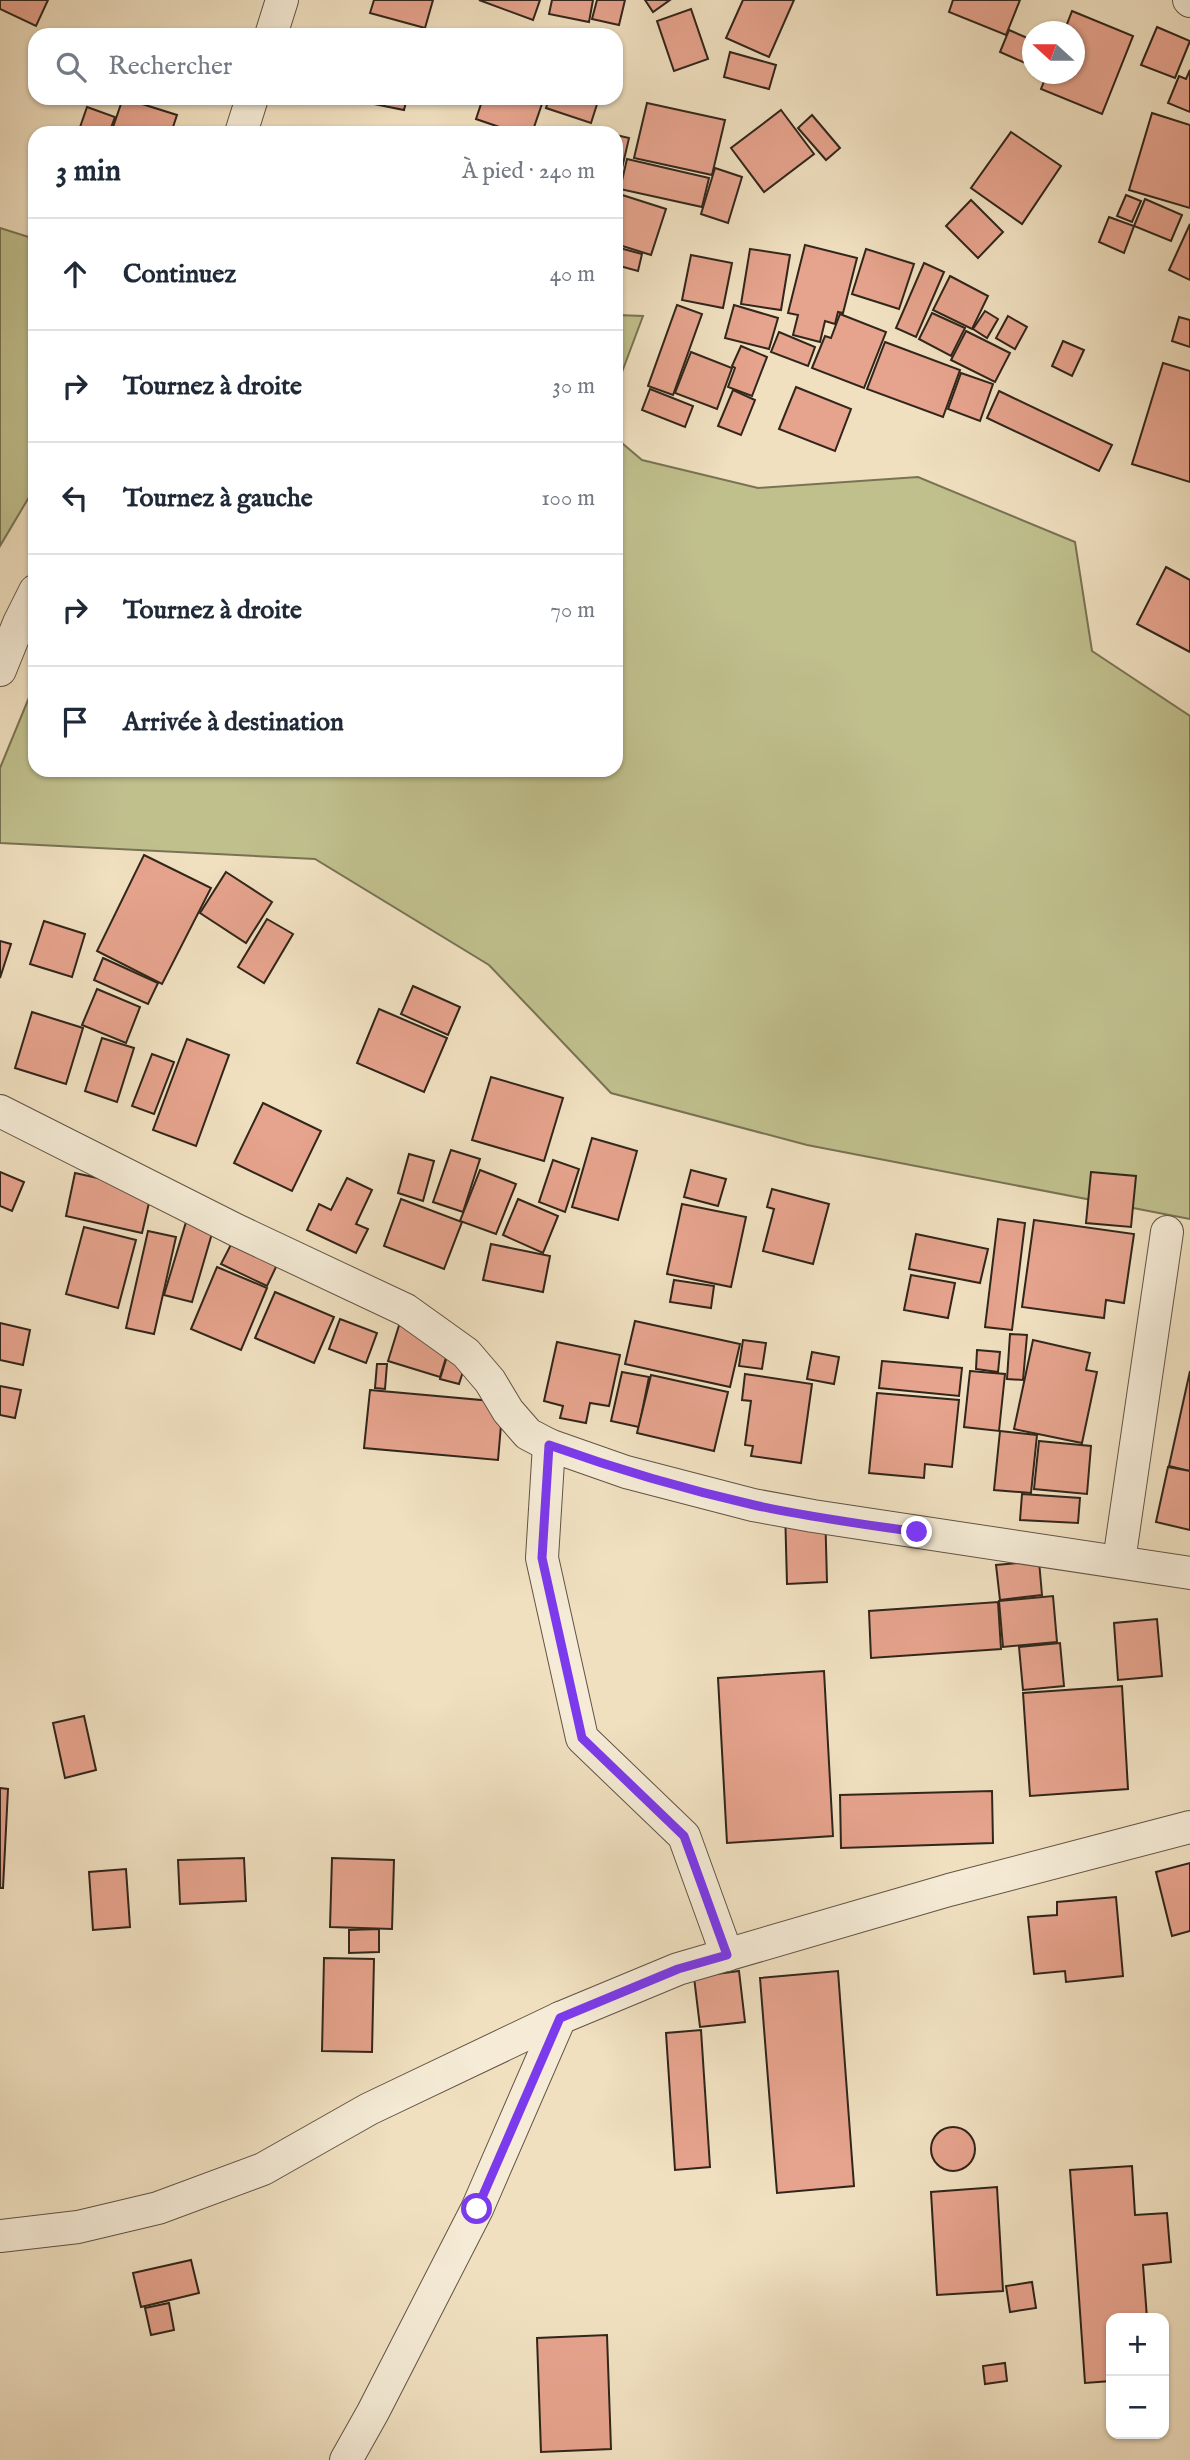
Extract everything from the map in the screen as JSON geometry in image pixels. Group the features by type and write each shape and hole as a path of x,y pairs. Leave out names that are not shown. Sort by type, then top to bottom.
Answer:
{"street":[{"path":"273,28 282,0"},
{"path":"243,126 250,105"},
{"path":"0,670 28,605"},
{"path":"0,1111 236,1230 406,1311 466,1353 528,1434 549,1445 626,1472 813,1517 1190,1573"},
{"path":"1119,1561 1167,1231"},
{"path":"549,1445 542,1558 582,1738 684,1836 727,1955"},
{"path":"0,2236 78,2227 158,2208 263,2169 369,2109 560,2018 678,1969 949,1890 1190,1827"},
{"path":"346,2460 373,2413 477,2209 560,2018"}],"green space":[{"path":"0,228 28,237 28,499 0,546"},
{"path":"623,315 643,316 623,369"},
{"path":"623,444 642,460 758,488 918,477 1075,542 1092,651 1190,716 1190,1219 807,1145 611,1093 489,965 315,859 0,843 0,768 28,700 28,777 623,777"}],"building":[{"path":"0,0 48,0 36,26 0,9"},
{"path":"374,0 433,0 425,28 370,13"},
{"path":"479,0 540,0 533,20"},
{"path":"552,0 593,0 589,22 549,14"},
{"path":"597,0 625,0 619,25 592,19"},
{"path":"645,0 670,0 653,12"},
{"path":"743,0 794,0 769,57 726,38"},
{"path":"953,0 1020,0 1006,35 949,12"},
{"path":"691,9 708,59 674,71 657,21"},
{"path":"1072,11 1133,36 1102,114 1041,89 1043,84 1085,84 1085,21 1068,21"},
{"path":"1157,27 1190,41 1175,78 1141,65"},
{"path":"1009,30 1022,36 1022,62 1000,52"},
{"path":"730,52 776,65 769,89 724,77"},
{"path":"1190,70 1190,112 1168,103 1179,76 1186,79"},
{"path":"647,103 725,120 712,175 634,158"},
{"path":"121,105 145,105 177,115 173,126 113,126"},
{"path":"379,105 405,105 404,110"},
{"path":"481,105 542,105 534,126 496,126 476,119"},
{"path":"547,105 597,105 591,123 546,108"},
{"path":"87,107 115,117 112,126 80,126"},
{"path":"781,110 814,154 764,192 731,148"},
{"path":"1152,113 1190,125 1190,208 1129,190"},
{"path":"812,115 840,148 826,160 798,128"},
{"path":"1011,132 1061,166 1022,224 971,188"},
{"path":"623,137 629,138 623,164"},
{"path":"627,159 709,178 702,207 623,190"},
{"path":"715,168 742,177 728,223 701,214"},
{"path":"623,195 666,209 651,255 623,246"},
{"path":"1126,195 1141,201 1132,222 1117,216"},
{"path":"1145,199 1182,215 1171,241 1134,226"},
{"path":"971,200 1003,232 978,258 946,226"},
{"path":"1109,217 1134,226 1124,253 1099,242"},
{"path":"1190,224 1190,280 1169,270"},
{"path":"805,245 857,258 843,313 838,312 835,324 825,321 820,342 793,335 798,315 788,313"},
{"path":"623,249 642,254 638,271 623,267"},
{"path":"750,249 790,255 781,310 741,304"},
{"path":"866,249 914,264 899,309 852,294"},
{"path":"691,255 732,263 723,308 682,300"},
{"path":"924,263 944,272 916,337 896,328"},
{"path":"950,276 988,296 972,329 933,310"},
{"path":"677,305 702,314 673,395 648,386"},
{"path":"734,305 778,318 769,349 725,338"},
{"path":"985,311 998,319 987,338 973,329"},
{"path":"932,313 965,328 951,356 919,339"},
{"path":"840,314 886,332 864,388 812,368 825,336 831,338"},
{"path":"1008,316 1027,327 1015,349 996,338"},
{"path":"1179,317 1190,320 1190,347 1172,341"},
{"path":"966,331 1010,353 995,382 951,360"},
{"path":"779,332 815,347 808,366 771,352"},
{"path":"1063,341 1084,350 1072,376 1052,366"},
{"path":"885,342 960,370 943,417 867,389"},
{"path":"741,346 767,357 752,396 728,387 735,368 732,366"},
{"path":"691,352 732,368 717,409 675,393"},
{"path":"1163,363 1190,371 1190,482 1132,464"},
{"path":"961,373 993,384 980,421 948,409"},
{"path":"796,387 851,409 835,451 779,429"},
{"path":"650,389 693,406 685,427 642,410"},
{"path":"733,390 755,400 741,435 718,426"},
{"path":"999,391 1112,445 1099,471 987,418"},
{"path":"1166,567 1190,580 1190,652 1137,624"},
{"path":"144,855 211,888 162,984 97,951"},
{"path":"226,872 272,902 246,943 200,913"},
{"path":"267,919 293,934 264,983 238,967"},
{"path":"44,921 85,934 72,977 30,964"},
{"path":"0,941 11,944 0,978"},
{"path":"103,958 158,983 148,1004 94,980"},
{"path":"413,986 460,1007 448,1035 401,1014"},
{"path":"97,989 140,1007 126,1043 82,1025"},
{"path":"379,1009 447,1038 424,1092 357,1063"},
{"path":"32,1012 83,1028 66,1084 15,1068"},
{"path":"102,1038 134,1048 117,1102 85,1091"},
{"path":"187,1039 229,1055 196,1146 153,1130"},
{"path":"152,1054 174,1062 154,1114 132,1106"},
{"path":"491,1077 563,1098 544,1161 472,1140"},
{"path":"263,1103 321,1131 292,1191 234,1163"},
{"path":"592,1138 637,1151 618,1220 572,1207"},
{"path":"451,1150 480,1159 463,1212 433,1202"},
{"path":"409,1154 434,1161 423,1201 398,1193"},
{"path":"553,1160 579,1169 565,1212 539,1202"},
{"path":"480,1170 516,1184 496,1234 460,1221"},
{"path":"691,1170 726,1179 718,1206 684,1197"},
{"path":"0,1172 24,1182 12,1211 0,1206"},
{"path":"1091,1172 1136,1176 1131,1227 1086,1223"},
{"path":"75,1173 152,1190 142,1233 66,1216"},
{"path":"347,1178 372,1190 356,1224 368,1229 356,1253 307,1230 319,1204 331,1210"},
{"path":"772,1189 829,1204 813,1264 763,1251 774,1209 767,1207"},
{"path":"401,1199 462,1222 444,1269 384,1246"},
{"path":"518,1199 558,1216 543,1253 503,1235"},
{"path":"682,1204 746,1217 731,1287 667,1274"},
{"path":"998,1219 1025,1223 1012,1330 985,1327"},
{"path":"1034,1220 1134,1234 1124,1303 1106,1300 1104,1318 1022,1307"},
{"path":"186,1222 213,1230 192,1302 164,1295"},
{"path":"84,1227 136,1240 118,1308 66,1294"},
{"path":"240,1227 285,1248 267,1286 221,1264"},
{"path":"148,1231 176,1237 154,1334 126,1328"},
{"path":"916,1234 988,1249 980,1283 909,1269"},
{"path":"491,1244 550,1256 543,1292 483,1280"},
{"path":"217,1267 267,1288 241,1350 191,1329"},
{"path":"911,1275 955,1283 948,1318 904,1310"},
{"path":"674,1280 714,1286 711,1308 670,1302"},
{"path":"275,1292 334,1317 314,1363 255,1338"},
{"path":"340,1319 377,1333 366,1363 329,1349"},
{"path":"401,1319 453,1335 440,1377 388,1361"},
{"path":"635,1321 740,1344 730,1387 625,1364"},
{"path":"0,1323 30,1330 23,1365 0,1360"},
{"path":"1010,1334 1027,1335 1023,1380 1007,1379"},
{"path":"743,1340 766,1343 762,1369 739,1366"},
{"path":"1033,1340 1090,1353 1086,1370 1097,1372 1082,1443 1014,1429"},
{"path":"557,1342 620,1355 609,1406 590,1403 586,1423 560,1418 563,1406 544,1401"},
{"path":"977,1350 1000,1352 998,1372 976,1369"},
{"path":"812,1352 839,1357 834,1384 807,1379"},
{"path":"448,1353 467,1359 459,1384 440,1379"},
{"path":"882,1361 962,1368 959,1396 879,1388"},
{"path":"377,1364 387,1364 385,1389 375,1388"},
{"path":"970,1371 1005,1374 999,1431 964,1427"},
{"path":"1190,1371 1190,1471 1169,1466"},
{"path":"622,1372 649,1377 639,1427 611,1421"},
{"path":"745,1374 812,1384 801,1463 751,1456 753,1446 745,1445 751,1401 742,1400"},
{"path":"651,1375 728,1392 714,1451 637,1433"},
{"path":"0,1386 21,1390 15,1418 0,1415"},
{"path":"370,1390 503,1402 498,1460 364,1448"},
{"path":"877,1393 959,1400 952,1467 925,1464 924,1478 869,1473"},
{"path":"1000,1431 1037,1435 1031,1493 994,1490"},
{"path":"1039,1441 1091,1446 1087,1494 1034,1489"},
{"path":"1168,1467 1190,1471 1190,1530 1156,1522"},
{"path":"1022,1494 1080,1498 1078,1523 1020,1520"},
{"path":"825,1507 827,1582 787,1584 785,1508"},
{"path":"1039,1561 1042,1595 1000,1600 996,1565"},
{"path":"1053,1596 1057,1642 1003,1647 999,1601"},
{"path":"998,1602 1001,1649 871,1658 869,1611"},
{"path":"1157,1619 1162,1676 1118,1680 1114,1623"},
{"path":"1060,1643 1064,1686 1023,1690 1019,1647"},
{"path":"824,1671 833,1836 727,1843 718,1678"},
{"path":"1122,1686 1128,1789 1030,1796 1023,1693"},
{"path":"84,1716 96,1770 65,1778 53,1723"},
{"path":"0,1788 8,1789 3,1888 0,1888"},
{"path":"992,1791 993,1843 841,1848 840,1795"},
{"path":"244,1858 246,1901 180,1904 178,1860"},
{"path":"332,1858 394,1860 392,1929 330,1927"},
{"path":"1190,1863 1190,1931 1172,1936 1156,1872"},
{"path":"126,1869 130,1927 93,1930 89,1872"},
{"path":"1116,1897 1123,1976 1066,1982 1065,1971 1034,1974 1028,1917 1057,1915 1057,1902"},
{"path":"379,1929 379,1952 349,1953 349,1930"},
{"path":"324,1958 374,1959 372,2052 322,2051"},
{"path":"739,1971 745,2022 700,2027 694,1977"},
{"path":"838,1971 854,2186 777,2193 760,1978"},
{"path":"701,2030 710,2167 675,2170 666,2033"},
{"path":"953,2127 962,2128 969,2133 974,2140 974,2158 969,2165 962,2170 953,2171 944,2170 937,2165 932,2158 931,2149 932,2140 937,2133 944,2128"},
{"path":"1132,2166 1135,2215 1167,2213 1171,2262 1143,2265 1147,2313 1106,2313 1106,2381 1085,2383 1070,2170"},
{"path":"997,2187 1003,2291 937,2295 931,2192"},
{"path":"191,2260 199,2293 141,2307 133,2273"},
{"path":"1032,2282 1036,2308 1010,2312 1006,2286"},
{"path":"169,2303 174,2330 151,2335 145,2308"},
{"path":"607,2335 611,2449 541,2452 537,2338"},
{"path":"1005,2363 1007,2381 985,2384 983,2366"}],"route":[{"path":"477,2209 560,2018 678,1969 727,1955 684,1836 582,1738 542,1558 549,1445 626,1472 753,1505 917,1532"}]}
